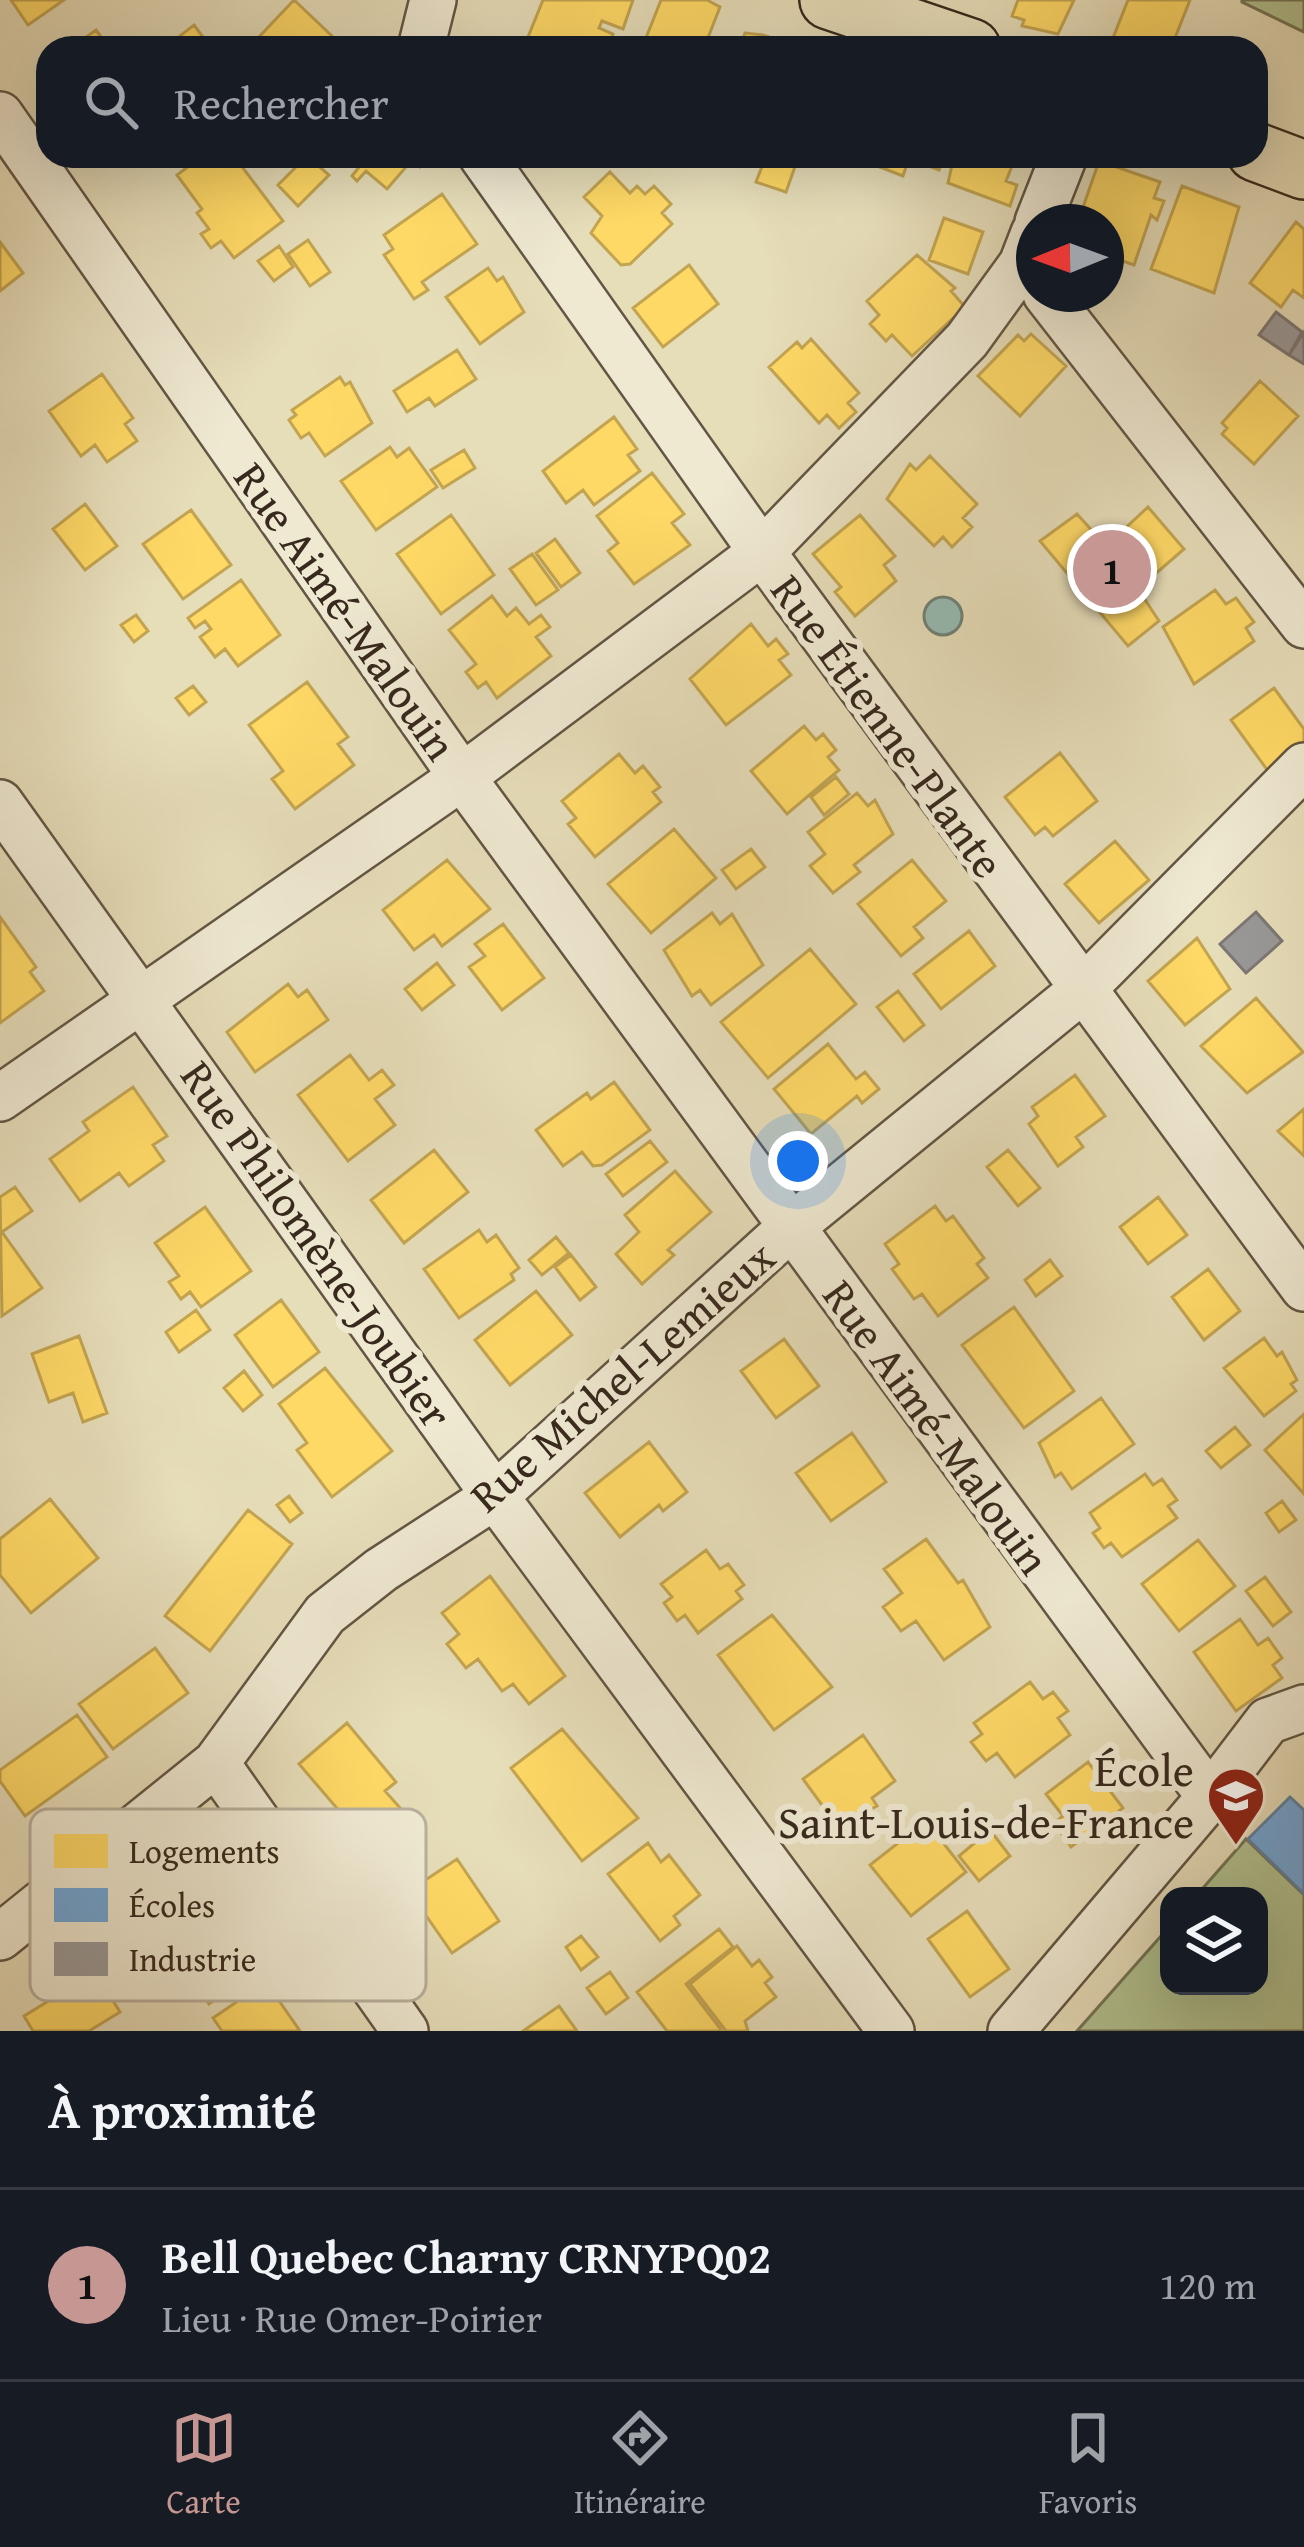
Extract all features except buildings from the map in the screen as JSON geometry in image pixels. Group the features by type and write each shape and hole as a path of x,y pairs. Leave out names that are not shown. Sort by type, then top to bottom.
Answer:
{"main road":[{"path":"829,0 935,36"},
{"path":"1268,156 1304,170"}],"street":[{"path":"424,36 433,0"},
{"name":"Rue Aimé-Malouin","path":"0,115 36,167"},
{"name":"Rue Aimé-Malouin","path":"37,168 462,777 1210,1797"},
{"name":"Rue Étienne-Plante","path":"490,168 762,552 1304,1288"},
{"path":"1050,204 1061,168"},
{"path":"0,1098 462,777 762,552 967,340 1016,281"},
{"path":"1075,312 1304,625"},
{"name":"Rue Michel-Lemieux","path":"159,1809 216,1763 325,1614 381,1570 495,1496 790,1228 1082,990 1304,766"},
{"name":"Rue Philomène-Joubier","path":"0,803 495,1496 891,2031"},
{"path":"1011,2031 1210,1797 1268,1721 1304,1708"},
{"path":"216,1763 248,1809"},
{"name":"Rue Michel-Lemieux","path":"0,1937 30,1913"},
{"path":"384,2001 405,2031"}],"green space":[{"path":"1242,0 1304,0 1304,32 1242,2"},
{"path":"1246,1839 1304,1895 1304,2031 1077,2031 1160,1937 1160,1995 1268,1995 1268,1887 1204,1887"}],"water":[{"path":"943,597 957,602 962,616 957,630 943,635 929,630 924,616 929,602"}],"place":[{"name":"Bell Quebec Charny CRNYPQ02","path":"1112,569"},
{"name":"École Saint-Louis-de-France","path":"1236,1847"}]}
